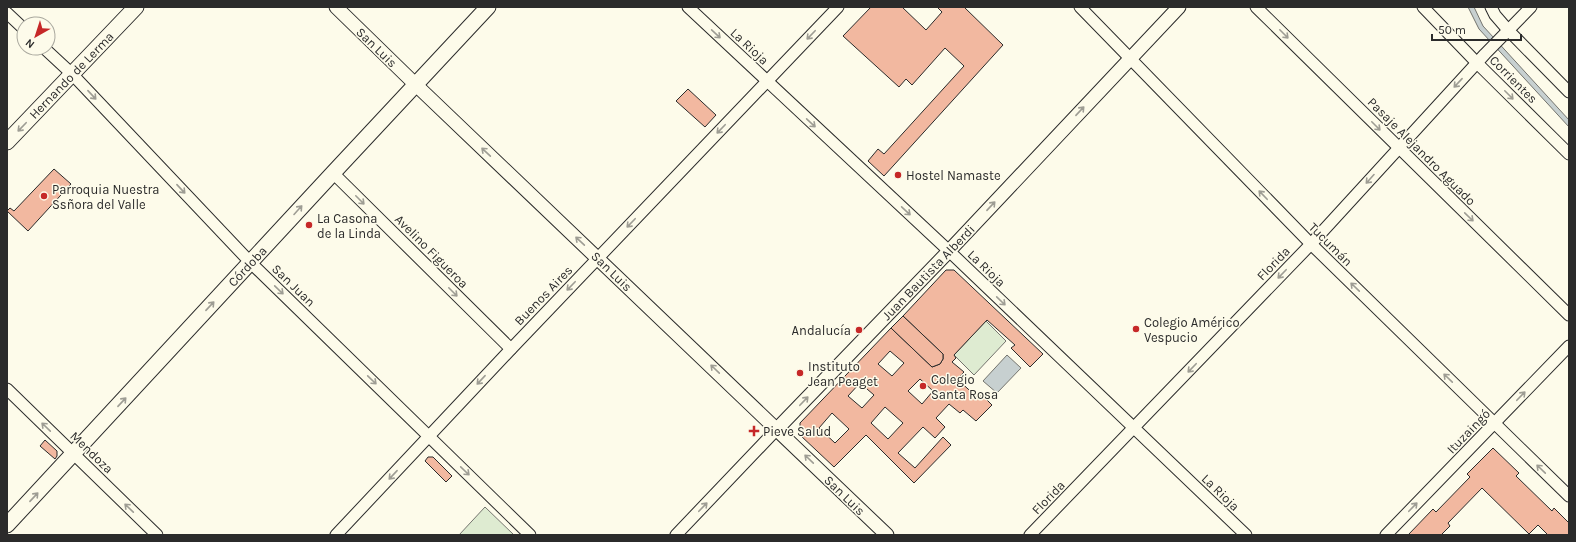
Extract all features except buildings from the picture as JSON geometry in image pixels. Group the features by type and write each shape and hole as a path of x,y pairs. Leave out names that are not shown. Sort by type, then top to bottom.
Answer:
{"main road":[{"name":"Hernando de Lerma","path":"7,142 136,7"},
{"name":"Córdoba","path":"7,525 488,7"}],"street":[{"name":"San Luis","path":"336,7 887,535"},
{"name":"La Rioja","path":"688,7 949,251 1246,535"},
{"name":"Buenos Aires","path":"336,535 511,349 838,7"},
{"name":"Tucumán","path":"1080,7 1311,244 1569,496"},
{"name":"Juan Bautista Alberdi","path":"676,535 949,251 1179,7"},
{"name":"Pasaje Alejandro Aguado","path":"1256,7 1569,315"},
{"name":"Corrientes","path":"1423,7 1569,154"},
{"path":"1491,7 1505,33 1569,92"},
{"name":"Florida","path":"1030,535 1311,244 1485,54 1531,7"},
{"path":"7,13 16,21"},
{"name":"San Juan","path":"53,56 72,74 251,262 530,535"},
{"name":"Avelino Figueroa","path":"333,173 511,349"},
{"name":"Ituzaingó","path":"1386,535 1569,346"},
{"name":"Mendoza","path":"7,389 157,535"}],"green space":[{"path":"986,321 1006,341 974,375 954,355"},
{"path":"485,507 514,535 459,535"}],"shaded area":[{"path":"1468,7 1474,7 1483,26 1569,120 1569,127 1479,29"},
{"path":"1007,355 1021,368 997,393 983,381"}],"place":[{"name":"Hostel Namaste","path":"898,175"},
{"name":"Parroquia Nuestra Ssñora del Valle","path":"44,196"},
{"name":"La Casona de la Linda","path":"309,225"},
{"name":"Colegio Américo Vespucio","path":"1136,329"},
{"name":"Andalucía","path":"859,330"},
{"name":"Instituto Jean Peaget","path":"800,373"},
{"name":"Colegio Santa Rosa","path":"923,386"},
{"name":"Pieve Salud","path":"754,431"}]}
